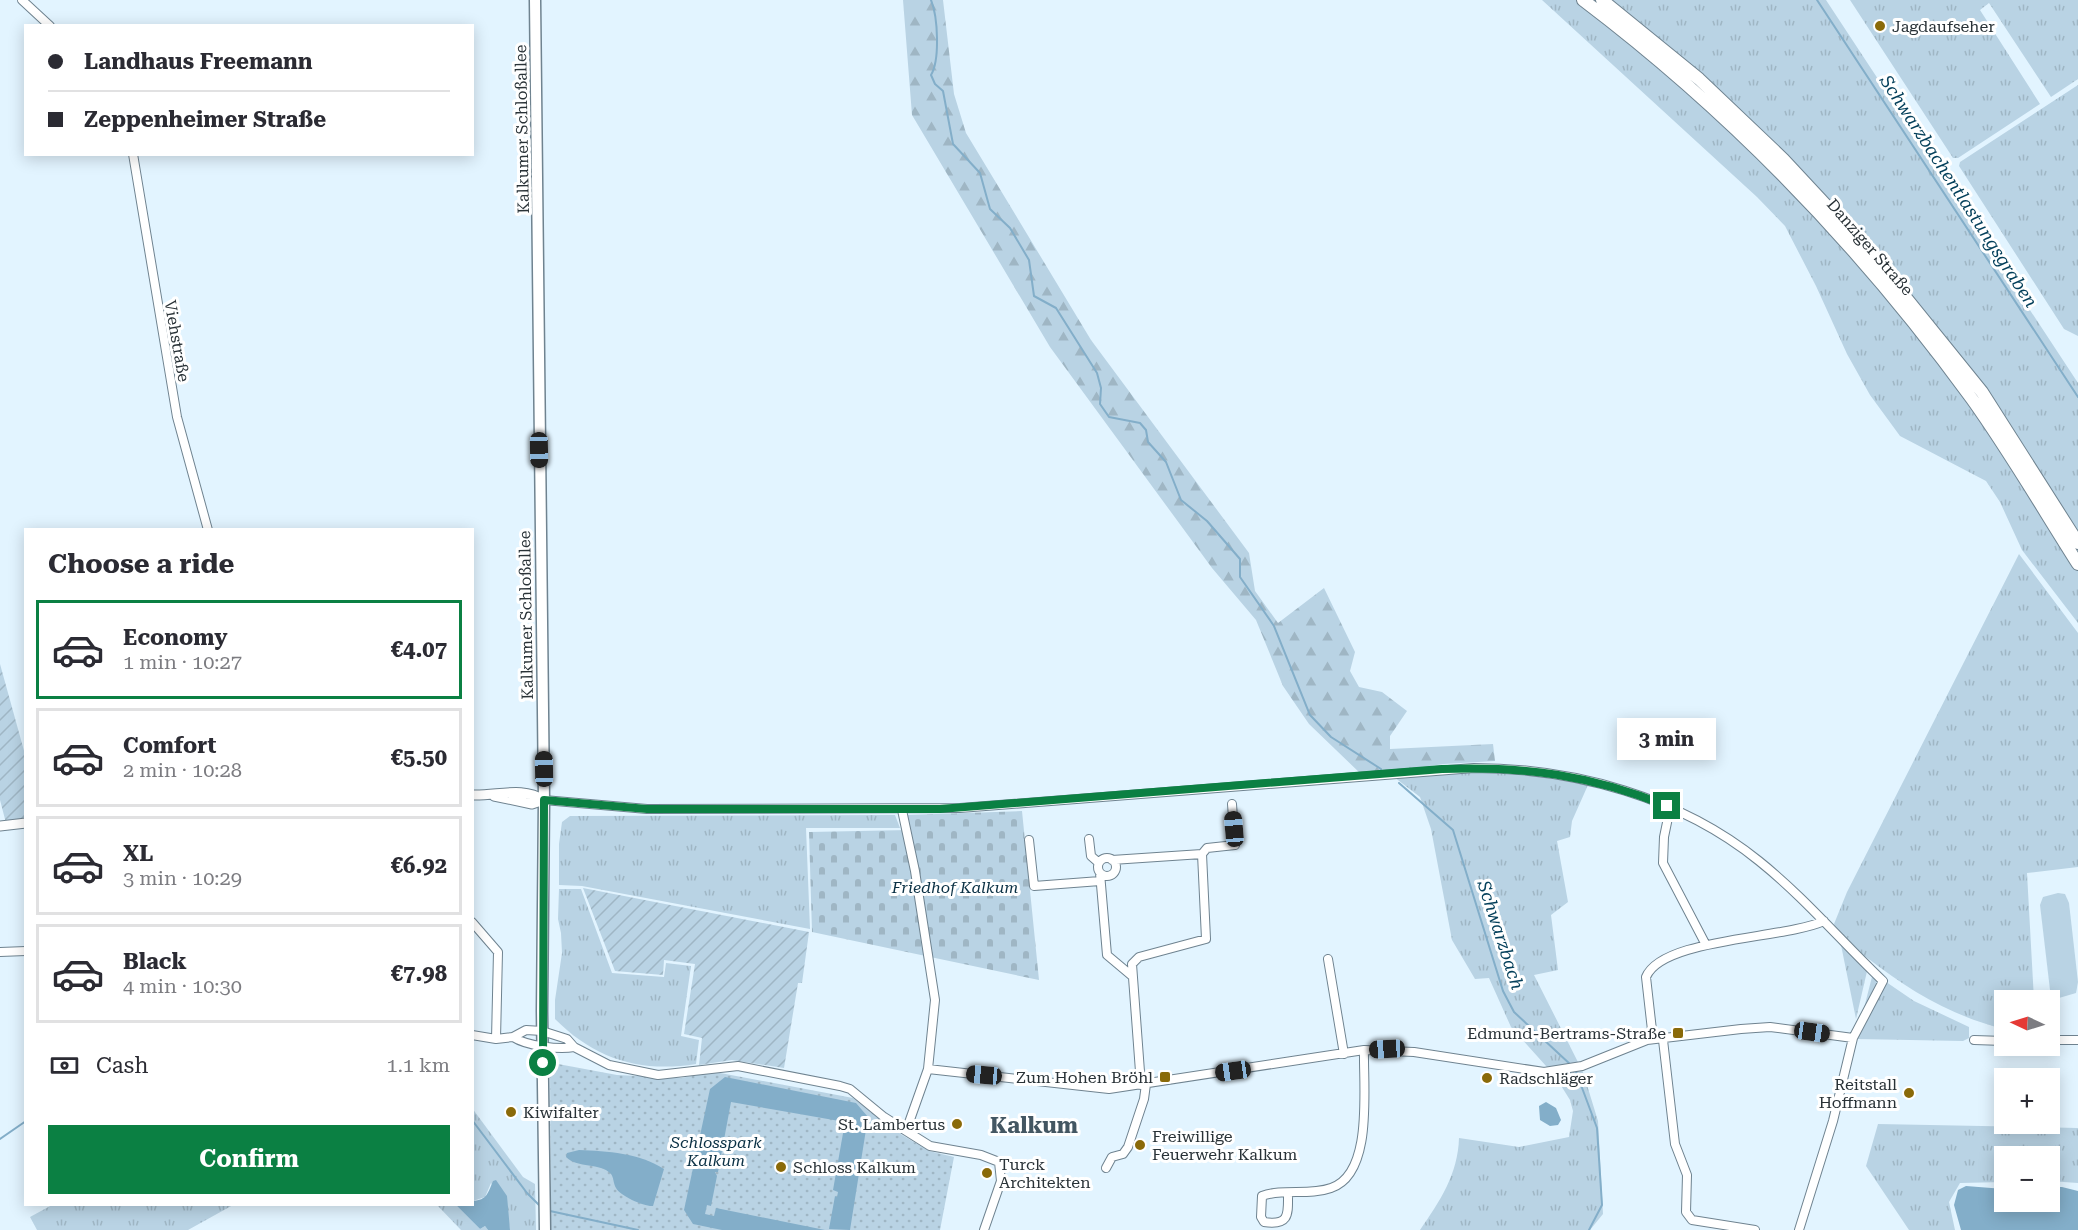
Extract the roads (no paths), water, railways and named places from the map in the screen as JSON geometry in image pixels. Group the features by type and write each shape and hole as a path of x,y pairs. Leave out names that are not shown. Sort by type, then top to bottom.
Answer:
{"highway":[{"name":"Danziger Straße","path":"1582,0 1622,29 1696,94 1775,168 1855,253 1972,399 2078,564"},
{"name":"Danziger Straße","path":"1602,0 1707,87 1783,159 1864,246 1982,392 2078,543"}],"main road":[{"name":"Kalkumer Schloßallee","path":"535,0 544,800 542,1031 545,1230"}],"street":[{"path":"22,0 48,24"},
{"name":"Viehstraße","path":"133,156 177,417 207,528"},
{"path":"474,795 494,796 521,791 532,792 544,800 647,809 902,810 1017,805 1364,775 1474,768 1528,770 1601,782 1670,808 1757,859 1824,921 1838,938 1883,981 1854,1038 1833,1121 1799,1230"},
{"path":"1099,863 1105,858 1112,861 1202,854 1208,848 1235,845 1232,804"},
{"path":"1670,808 1664,837 1664,863 1706,945"},
{"path":"902,810 933,976 935,1000 928,1069 906,1131"},
{"path":"0,826 24,823"},
{"path":"1089,838 1091,856 1099,863 1107,955 1132,976"},
{"path":"1029,840 1034,886 1112,874 1116,869 1112,861"},
{"path":"1106,1168 1112,1157 1123,1154 1128,1148 1144,1099 1132,964 1139,957 1206,939 1202,854"},
{"path":"1653,1040 1646,977 1648,971 1662,958 1706,945 1807,929 1824,921"},
{"path":"474,924 498,952 496,1039"},
{"path":"0,952 24,951"},
{"path":"1328,959 1344,1054"},
{"path":"928,1069 1109,1089 1364,1050 1414,1052 1544,1072 1582,1066 1653,1040 1770,1027 1854,1038"},
{"path":"474,1035 496,1039 513,1037 526,1030 542,1031 567,1039 574,1047 609,1065 658,1075 738,1066 840,1086 859,1095 884,1118 930,1146 981,1155 999,1162 1001,1181 984,1230"},
{"path":"513,1037 543,1045 574,1047"},
{"path":"1663,1040 1675,1144 1687,1175 1686,1212 1692,1220 1755,1230"},
{"path":"1974,1040 1994,1041"},
{"path":"2060,1040 2078,1040"},
{"path":"1288,1194 1286,1218 1277,1222 1264,1222 1261,1218 1262,1196 1332,1188 1344,1180 1357,1163 1363,1137 1364,1050"}],"waterway":[{"name":"Schwarzbach","path":"931,0 937,38 936,59 931,75 935,84 943,91 953,144 980,173 990,209 1010,228 1029,260 1034,296 1056,308 1097,373 1101,388 1100,404 1109,417 1140,423 1146,430 1148,442 1166,462 1181,500 1207,521 1240,559 1240,577 1274,626 1310,715 1331,737 1381,769"},
{"name":"Schwarzbachentlastungsgraben","path":"1817,0 2078,397"},
{"name":"Schwarzbach","path":"1399,783 1453,830 1503,991 1514,1012 1571,1065"},
{"name":"Schwarzbach","path":"1575,1069 1597,1128 1602,1205 1589,1230"},
{"name":"Schwarzbach","path":"0,1139 24,1122"},
{"name":"Schwarzbach","path":"474,1123 527,1193 540,1206"},
{"name":"Schwarzbach","path":"550,1211 638,1230"}],"place":[{"name":"Jagdaufseher","path":"1880,26"},
{"name":"Edmund-Bertrams-Straße","path":"1678,1033"},
{"name":"Zum Hohen Bröhl","path":"1165,1077"},
{"name":"Radschläger","path":"1487,1078"},
{"name":"Reitstall Hoffmann","path":"1909,1093"},
{"name":"Kiwifalter","path":"511,1112"},
{"name":"St. Lambertus","path":"957,1124"},
{"name":"Freiwillige Feuerwehr Kalkum","path":"1140,1145"},
{"name":"Schloss Kalkum","path":"781,1167"},
{"name":"Turck Architekten","path":"987,1173"}],"district":[{"name":"Kalkum","path":"1034,1125"}],"park label":[{"name":"Friedhof Kalkum","path":"955,887"},
{"name":"Schlosspark Kalkum","path":"716,1151"}]}
